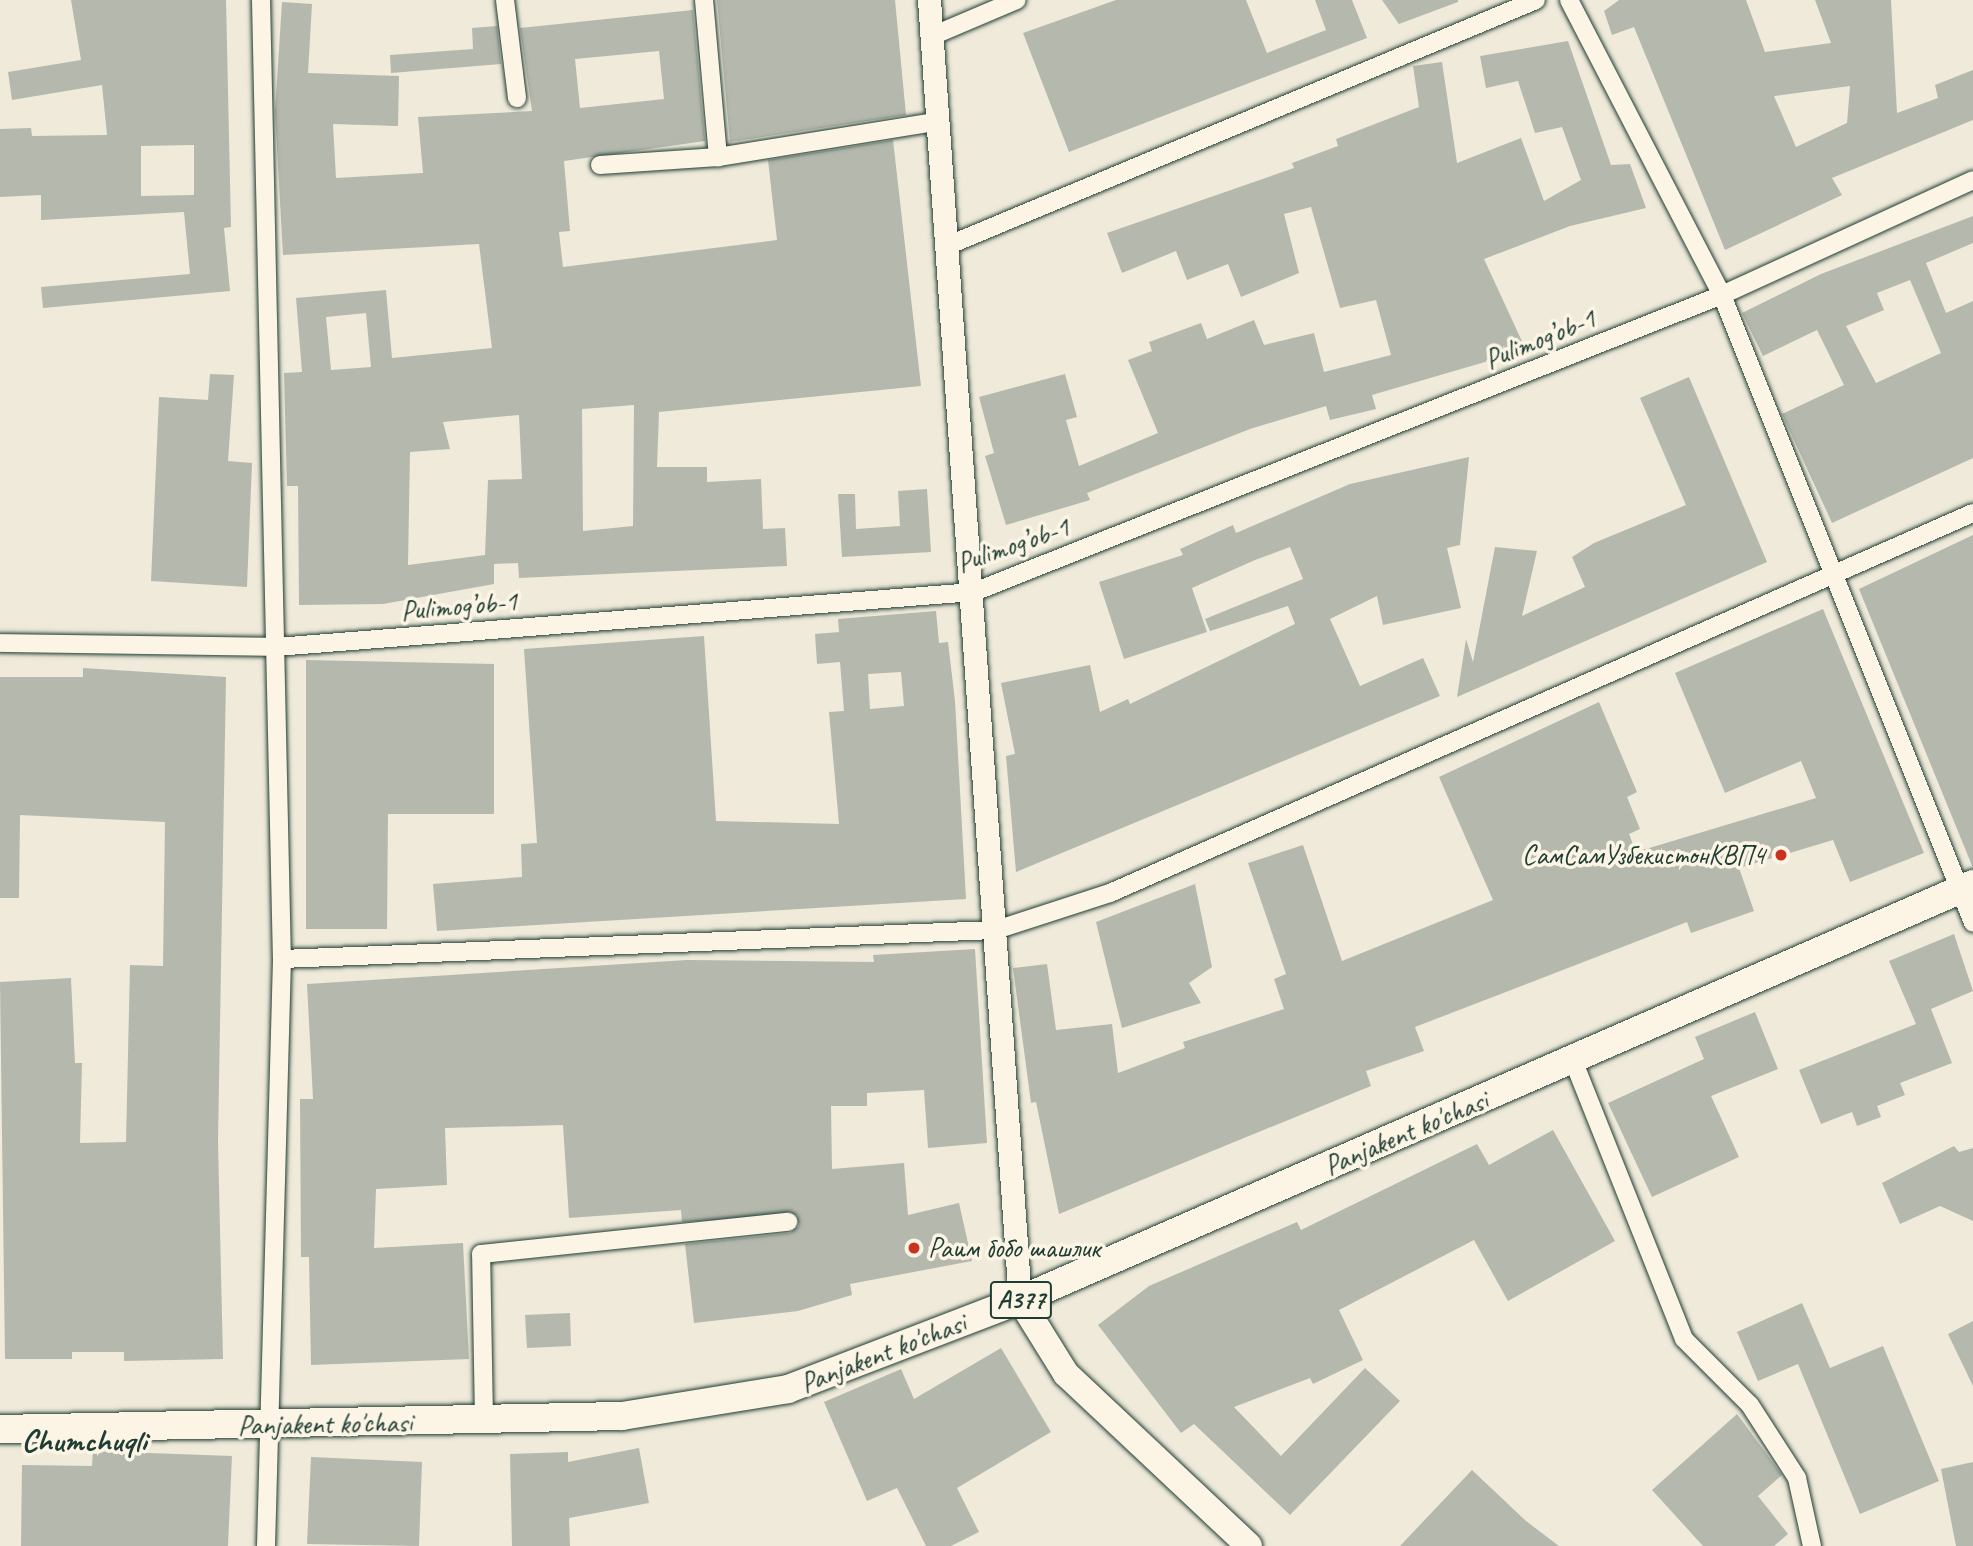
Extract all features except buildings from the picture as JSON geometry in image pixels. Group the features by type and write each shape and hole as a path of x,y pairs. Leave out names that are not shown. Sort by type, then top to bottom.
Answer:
{"main road":[{"name":"Panjakent ko'chasi","path":"0,1429 264,1426 622,1416 788,1389 1020,1300 1966,886"},
{"path":"1020,1300 1066,1374 1249,1546"}],"street":[{"path":"261,0 282,959 264,1426 266,1546"},
{"path":"505,0 517,98"},
{"path":"704,0 718,157"},
{"path":"929,0 974,592 1020,1300"},
{"path":"932,36 1017,0"},
{"path":"949,245 1536,0"},
{"path":"1569,0 1722,295 1966,886 1973,923"},
{"path":"600,165 718,157 940,121"},
{"name":"Pulimog’ob-1","path":"0,643 276,647 974,592 1722,295 1973,180"},
{"path":"282,959 996,930 1110,893 1973,513"},
{"path":"1573,1060 1684,1339 1749,1405 1797,1478 1812,1546"},
{"path":"484,1420 481,1254 788,1222"}],"place":[{"name":"СамСамУзбекистонКВП4","path":"1781,855"},
{"name":"Раим бобо шашлик","path":"914,1248"}],"district":[{"name":"Chumchuqli","path":"84,1441"}]}
